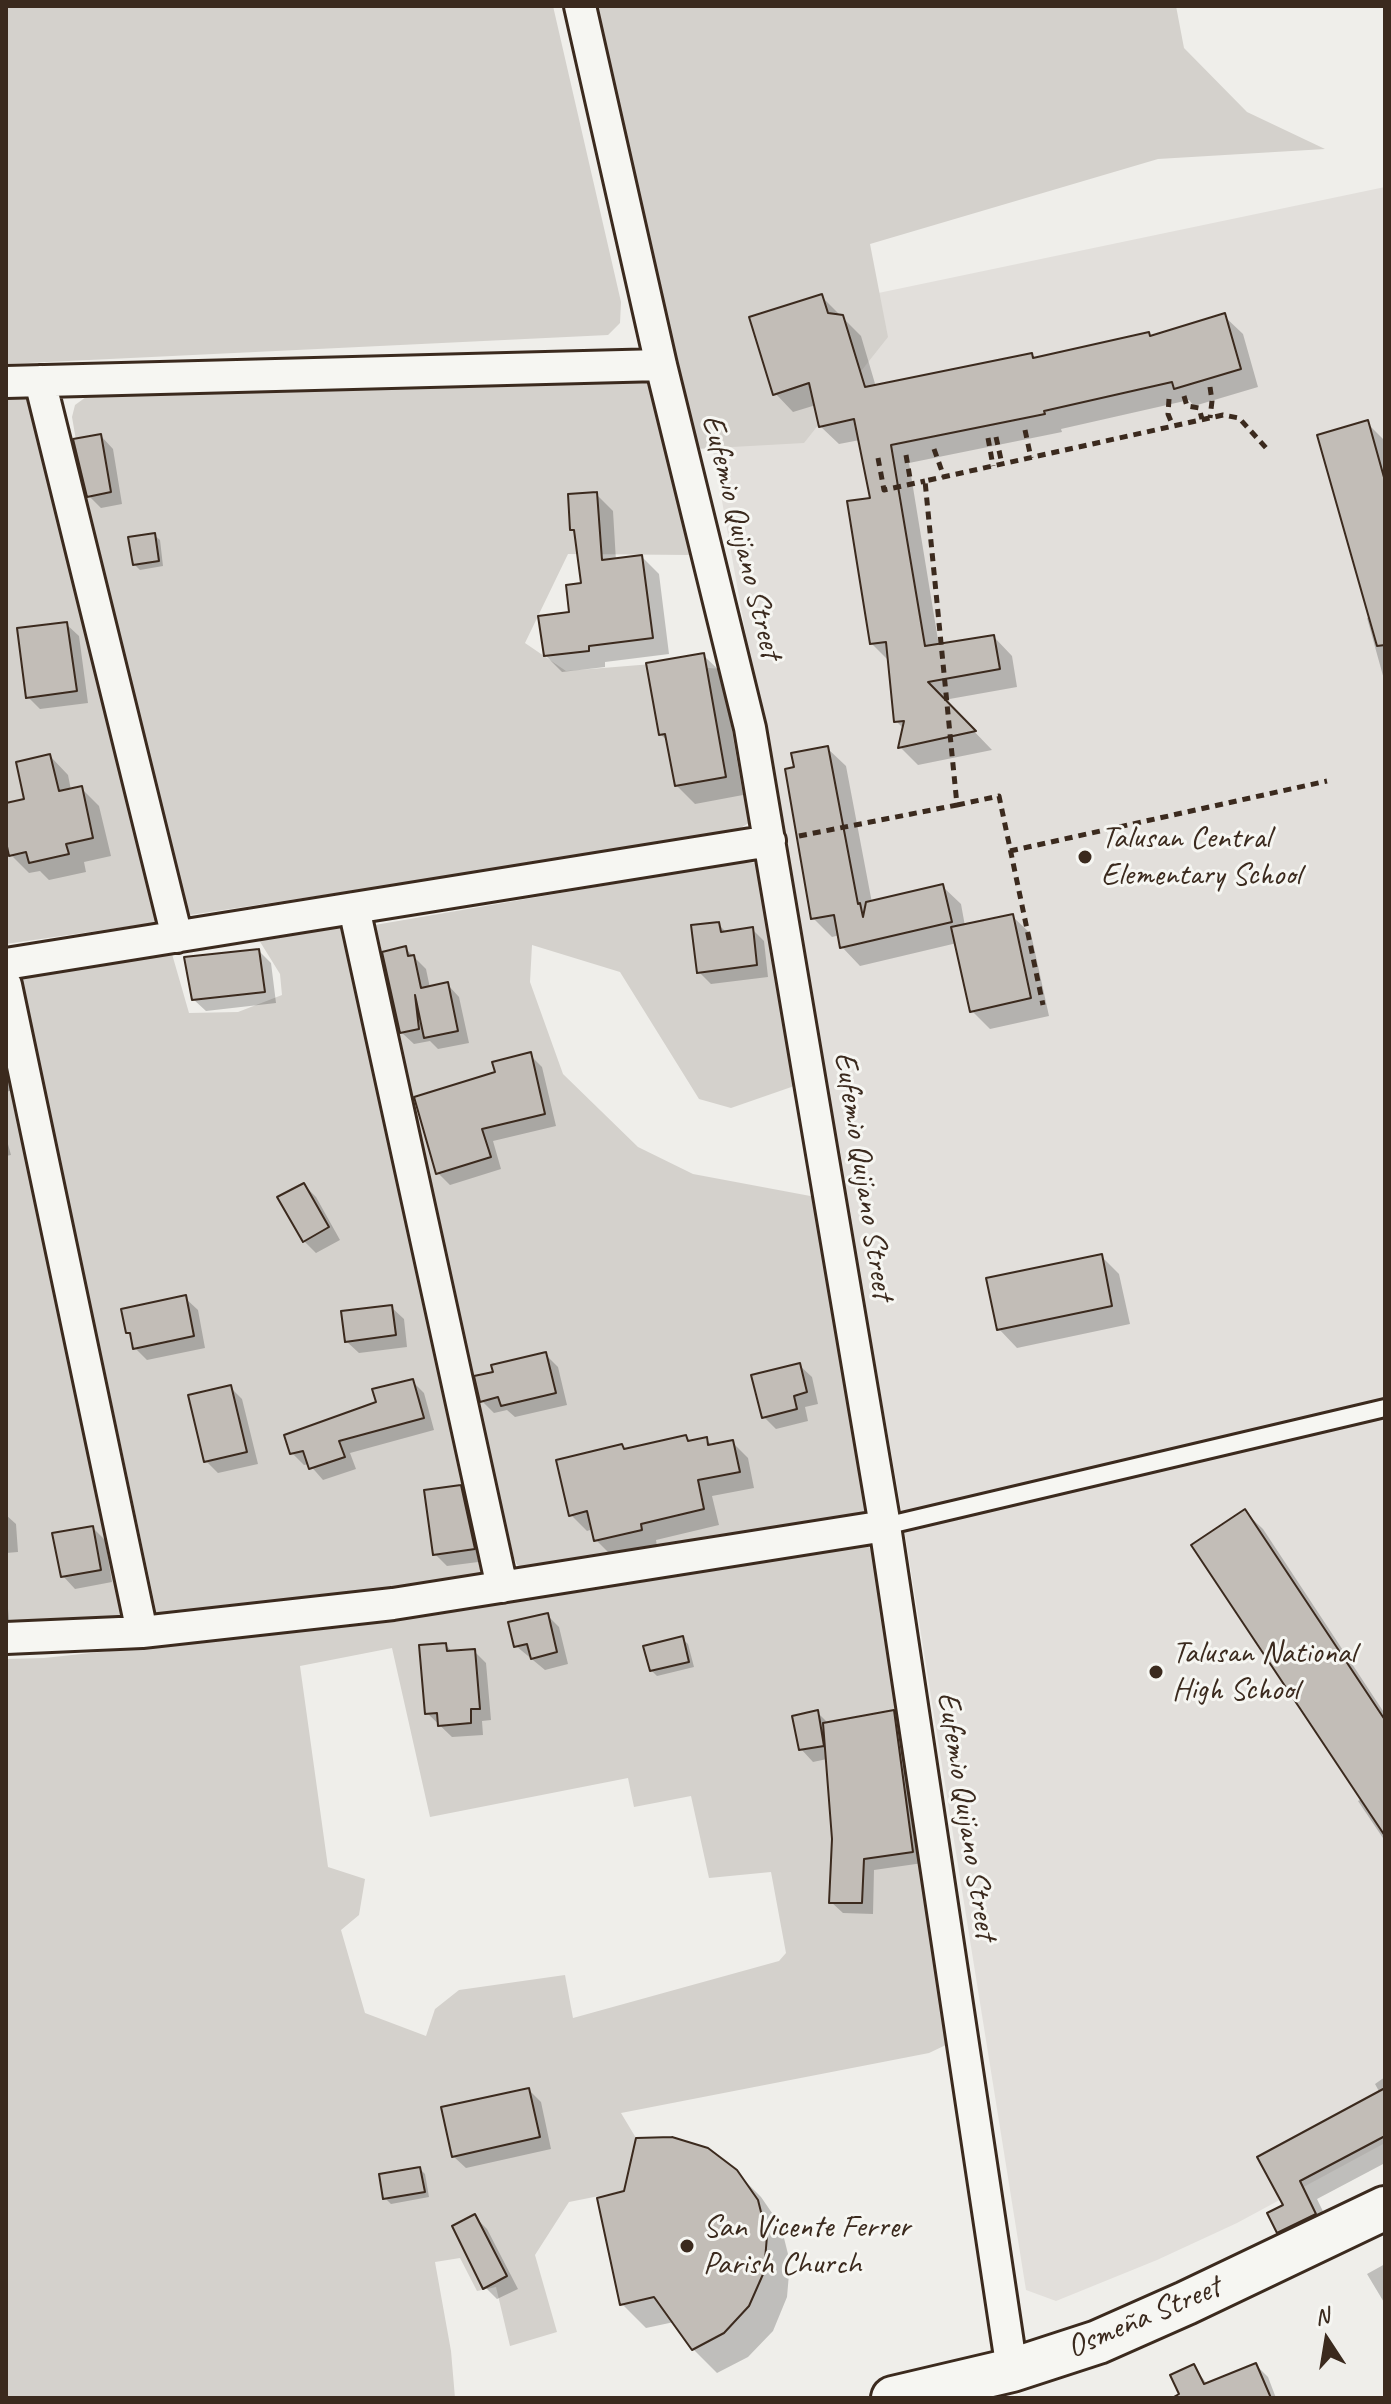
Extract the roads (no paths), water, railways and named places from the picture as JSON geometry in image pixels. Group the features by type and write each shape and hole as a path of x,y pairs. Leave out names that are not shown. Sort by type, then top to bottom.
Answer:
{"main road":[{"name":"Osmeña Street","path":"893,2398 989,2382 1111,2336 1385,2208"}],"street":[{"name":"Eufemio Quijano Street","path":"580,6 661,365 750,728 770,841 885,1526 989,2382"},
{"path":"6,382 661,365"},
{"path":"40,381 177,937"},
{"path":"6,964 770,841"},
{"path":"354,908 502,1587"},
{"path":"6,985 142,1632"},
{"path":"6,1638 142,1632 393,1604 885,1526"}],"lane":[{"path":"885,1526 1385,1408"}],"place":[{"name":"Talusan Central Elementary School","path":"1085,857"},
{"name":"Talusan National High School","path":"1156,1672"},
{"name":"San Vicente Ferrer Parish Church","path":"687,2246"}]}
